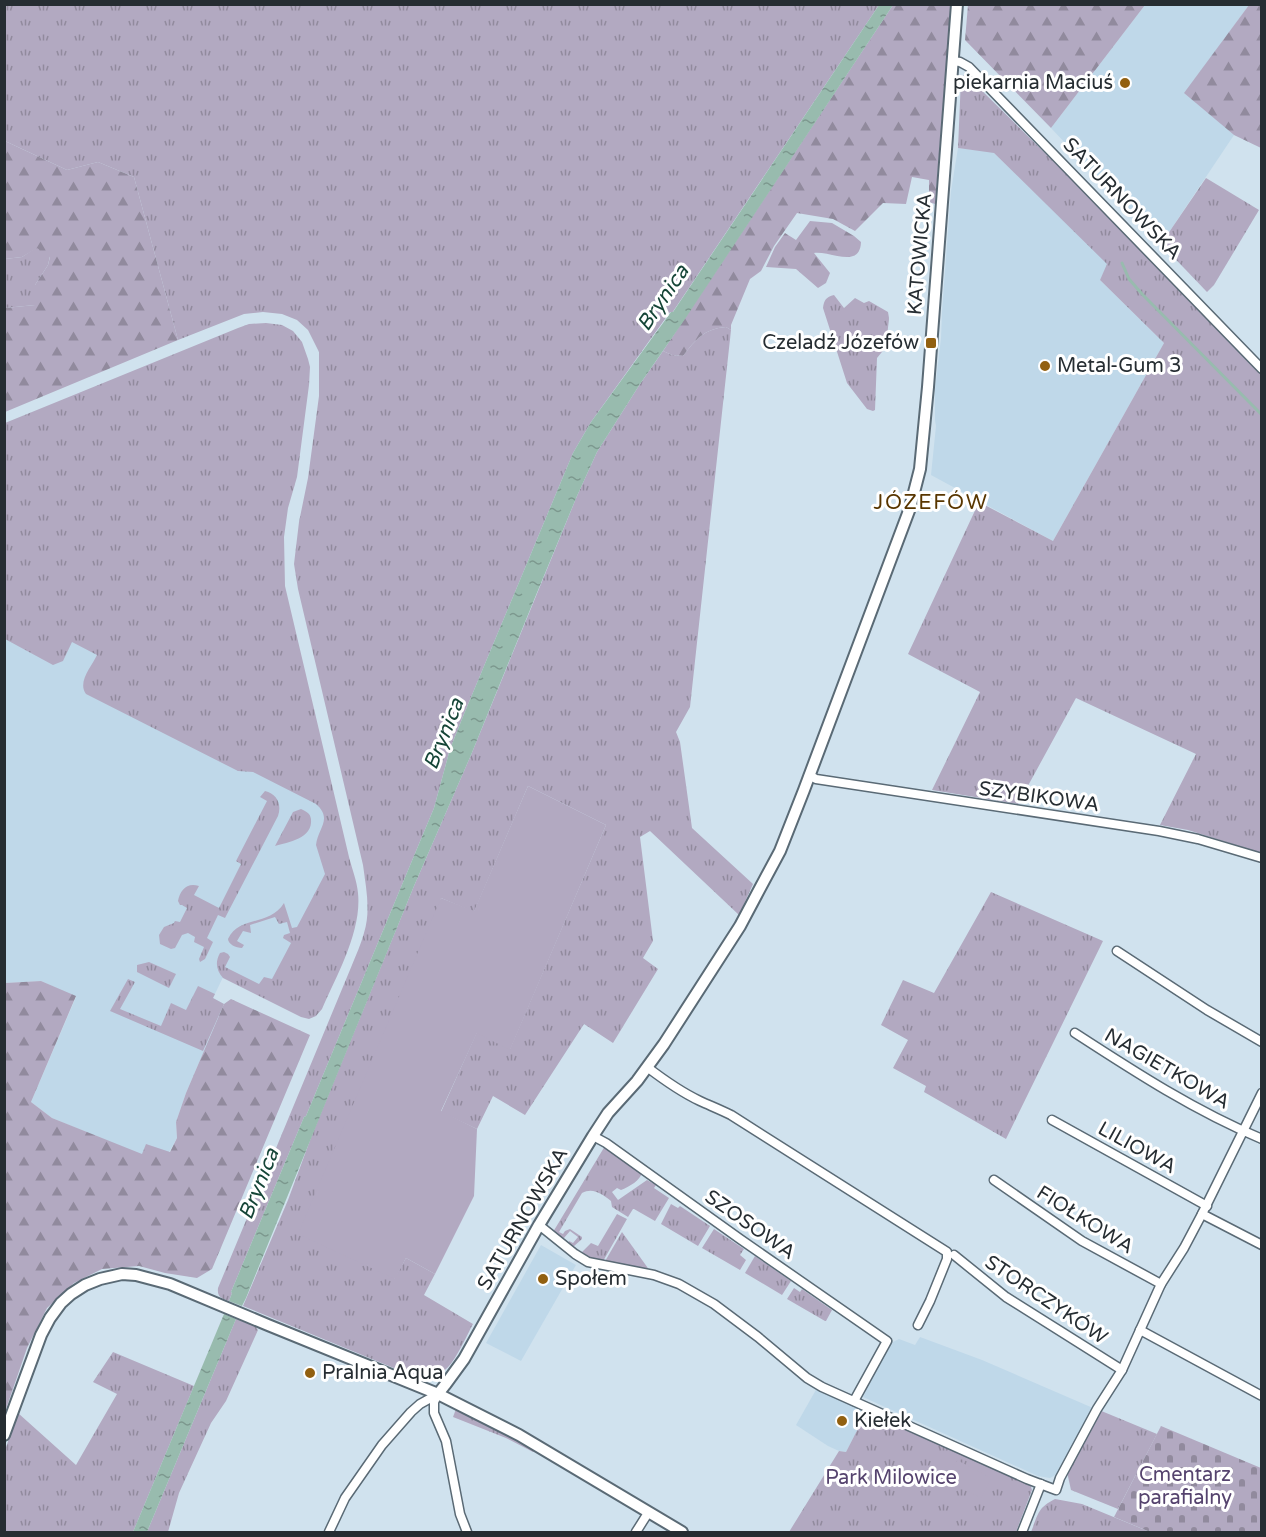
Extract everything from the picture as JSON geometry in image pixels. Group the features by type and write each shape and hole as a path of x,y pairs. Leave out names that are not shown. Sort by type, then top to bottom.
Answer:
{"street":[{"name":"KATOWICKA","path":"809,775 910,508 920,469 957,4"},
{"name":"SATURNOWSKA","path":"953,61 969,67 1262,369"},
{"name":"SATURNOWSKA","path":"438,1394 464,1359 539,1225 593,1136 608,1113 647,1068 697,994 749,909 780,851 809,775"},
{"name":"SZYBIKOWA","path":"809,775 816,779 1159,831 1198,839 1262,858"},
{"path":"1117,951 1207,1010 1262,1042"},
{"name":"NAGIETKOWA","path":"1075,1033 1161,1088 1262,1139"},
{"path":"647,1068 667,1083 731,1115 951,1253 918,1325"},
{"path":"539,1225 588,1262 654,1275 714,1304 807,1378 822,1387 1056,1490 1060,1478 1097,1409 1122,1370 1161,1284 1207,1206 1262,1093"},
{"name":"LILIOWA","path":"1052,1120 1207,1206"},
{"name":"SZOSOWA","path":"593,1136 887,1341 854,1401"},
{"name":"FIOŁKOWA","path":"994,1180 1082,1241 1161,1284"},
{"path":"1202,1214 1262,1245"},
{"name":"STORCZYKÓW","path":"951,1253 1006,1297 1122,1370"},
{"path":"4,1435 41,1335 61,1303 85,1285 110,1276 136,1275 170,1284 438,1394 519,1435 682,1533"},
{"path":"1140,1330 1262,1396"},
{"path":"328,1533 350,1491 396,1428 420,1404 438,1394"},
{"path":"438,1394 434,1402 434,1413 446,1441 460,1514 467,1533"},
{"path":"1022,1533 1041,1485"},
{"path":"636,1533 648,1513"}],"shaded area":[{"path":"1145,5 1249,5 1185,93 1234,135 1161,244 1051,128"},
{"name":"Metal-Gum 3","path":"958,148 993,152 1108,264 1100,280 1164,343 1053,541 931,475 936,426 935,390 941,338 951,191"},
{"path":"5,634 69,635 326,799 342,862 273,996 225,973 213,998 224,1004 186,1093 176,1122 177,1138 169,1152 142,1155 52,1118 31,1102 76,997 41,981 5,983"},
{"path":"541,1245 576,1265 521,1361 486,1343"},
{"path":"920,1337 982,1360 1093,1408 1059,1473 1050,1478 1038,1476 863,1397 889,1344 899,1339 915,1345"},
{"path":"817,1388 867,1411 846,1452 828,1446 796,1425"}],"green space":[{"path":"968,4 1145,5 1051,128 965,40"},
{"path":"5,5 879,5 672,313 670,312 591,422 573,453 450,749 434,808 229,1301 220,1297 218,1288 358,949 367,916 363,865 294,564 319,396 319,352 308,330 297,320 282,314 263,312 244,314 178,340 134,177 98,162 67,170 5,141"},
{"path":"893,5 951,5 935,204 929,202 929,180 912,177 906,204 883,203 855,231 833,219 797,213 774,246 761,271 750,279 731,330 726,327 706,333 683,356 663,351"},
{"path":"1249,5 1261,5 1261,148 1234,135 1184,93"},
{"path":"964,75 1261,362 1261,853 1188,830 1160,825 1196,754 1076,698 1018,804 932,790 980,692 908,654 979,502 1053,541 1164,343 1100,280 1107,264 994,153 958,148 961,78"},
{"path":"5,141 67,170 98,162 134,177 178,340 5,412 5,308 35,305 35,285 48,265 50,257 37,248 22,257 5,259"},
{"path":"1206,178 1259,210 1214,285 1207,292 1161,244"},
{"path":"810,221 832,223 861,242 856,255 850,257 814,253 830,273 826,283 818,288 796,269 766,267 775,247 785,233 796,240"},
{"path":"37,247 50,256 48,265 35,285 35,305 5,308 5,259 22,257"},
{"path":"834,295 844,308 855,298 864,303 869,301 888,312 886,347 877,358 875,410 873,411 867,409 847,383 823,308 826,299"},
{"path":"249,324 282,325 293,331 302,342 310,367 297,477 288,508 284,537 285,586 358,893 356,922 347,953 322,1009 316,1016 309,1019 223,978 218,969 217,960 220,953 224,952 230,957 225,967 259,984 264,977 272,979 291,943 283,938 284,935 290,933 287,922 279,924 275,917 250,925 251,933 243,931 237,941 244,945 242,948 229,943 228,939 239,927 263,919 278,910 284,903 292,928 297,927 325,874 316,845 324,819 321,809 316,804 253,772 238,771 86,694 84,679 97,655 72,642 63,661 53,665 5,639 5,423 238,328"},
{"path":"726,327 731,330 690,707 676,732 680,742 692,828 753,884 739,915 650,831 640,837 653,941 643,958 658,969 613,1043 584,1024 525,1115 493,1096 477,1129 441,1112 477,1032 510,1049 606,825 528,786 474,912 441,898 394,1279 406,1258 435,1274 424,1295 473,1324 457,1355 446,1369 418,1378 243,1306 414,886 597,452 663,351 683,356 701,336 712,330"},
{"path":"528,786 606,825 510,1050 477,1033 441,1111 477,1129 474,1196 435,1274 406,1258 395,1279 298,1234 441,898 474,911"},
{"path":"265,791 273,794 277,800 278,816 225,918 218,915 207,938 213,942 205,959 200,962 204,947 194,942 195,937 188,933 182,935 175,948 171,949 160,944 159,935 164,927 175,921 180,922 187,908 180,905 178,901 182,890 188,886 199,886 194,895 219,908 241,864 236,861 267,801 260,797"},
{"path":"301,809 311,817 311,826 308,831 293,841 275,846 293,812"},
{"path":"991,892 1103,941 1006,1139 924,1092 926,1086 893,1068 908,1040 881,1025 903,980 934,993"},
{"path":"149,962 176,974 169,988 137,972 137,965"},
{"path":"128,979 135,982 120,1009 161,1026 171,1003 186,1010 198,986 215,994 213,998 224,1004 203,1051 110,1011"},
{"path":"41,981 76,996 31,1102 52,1118 142,1154 146,1144 170,1152 177,1138 176,1122 186,1093 224,1004 231,999 310,1035 212,1269 197,1278 139,1266 102,1269 74,1283 47,1308 27,1348 5,1412 5,983"},
{"path":"605,1146 642,1172 631,1185 621,1190 617,1188 612,1192 618,1200 647,1180 656,1185 654,1188 669,1198 655,1221 634,1209 628,1217 612,1207 611,1201 597,1192 582,1193 559,1232 563,1234 570,1229 582,1237 573,1247 568,1243 569,1241 573,1243 578,1237 570,1231 564,1241 553,1232"},
{"path":"671,1204 678,1208 680,1206 710,1226 698,1246 661,1224"},
{"path":"617,1214 627,1219 602,1263 583,1255 582,1252 591,1243 598,1246"},
{"path":"714,1229 744,1249 740,1255 746,1260 740,1270 702,1248"},
{"path":"622,1232 650,1271 604,1263"},
{"path":"755,1256 791,1281 782,1295 745,1273"},
{"path":"794,1288 800,1292 802,1289 832,1310 826,1321 787,1299"},
{"path":"236,1319 255,1326 258,1330 226,1401 211,1423 179,1493 168,1532 147,1532"},
{"path":"113,1352 194,1386 133,1532 5,1532 5,1450 18,1413 76,1465 117,1394 93,1382"},
{"path":"456,1409 492,1426 534,1451 453,1417"},
{"path":"1099,1410 1157,1434 1118,1509 1071,1490 1067,1472"},
{"name":"Park Milowice","path":"867,1411 1029,1480 1032,1490 1016,1532 789,1532 839,1451 846,1452"},
{"name":"Cmentarz parafialny","path":"1161,1426 1261,1468 1261,1532 1150,1532 1114,1517"},
{"path":"957,1460 991,1478 981,1498 947,1480"},
{"path":"1055,1499 1082,1504 1150,1532 1031,1532 1041,1509"}],"water":[{"path":"879,5 893,5 597,452 414,886 246,1298 242,1306 229,1301 434,808 450,749 573,453 591,422 673,312"},
{"path":"224,1314 236,1319 147,1532 133,1532"}],"waterway":[{"path":"1122,263 1129,279 1142,294 1262,415"}],"place":[{"name":"piekarnia Maciuś","path":"1125,83"},
{"name":"Czeladź Józefów","path":"931,343"},
{"name":"Metal-Gum 3","path":"1045,366"},
{"name":"Społem","path":"543,1279"},
{"name":"Pralnia Aqua","path":"310,1373"},
{"name":"Kiełek","path":"842,1421"}],"district":[{"name":"JÓZEFÓW","path":"931,502"}],"water label":[{"name":"Brynica","path":"663,298"},
{"name":"Brynica","path":"444,734"},
{"name":"Brynica","path":"259,1184"}]}
